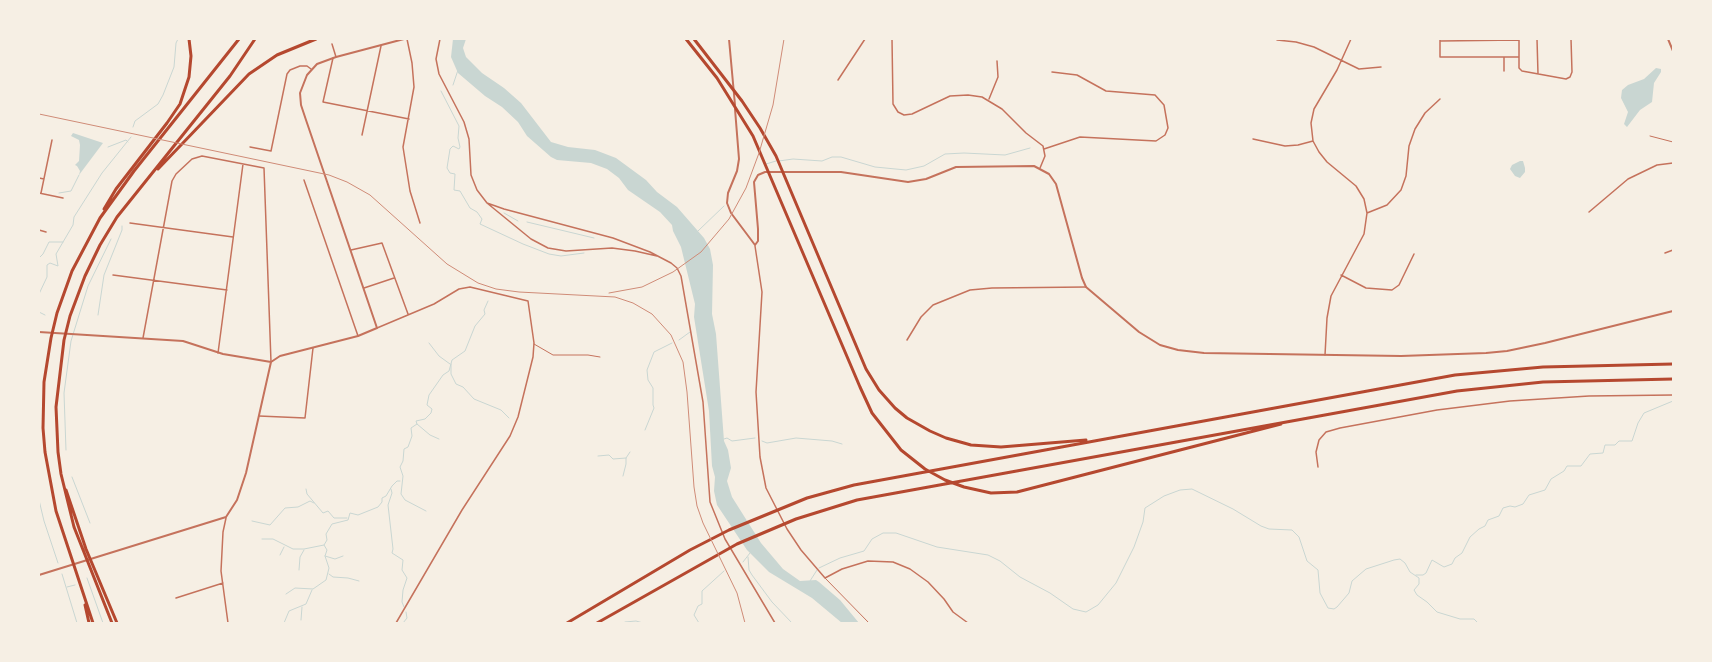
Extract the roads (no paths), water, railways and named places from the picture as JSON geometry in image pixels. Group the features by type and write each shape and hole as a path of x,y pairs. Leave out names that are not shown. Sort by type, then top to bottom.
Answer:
{"highway":[{"path":"93,623 56,511 48,475 43,428 43,406 47,357 57,313 72,271 88,238 116,190 177,110 186,87 190,67 189,39"},
{"path":"88,238 109,205 239,39"},
{"path":"168,156 230,76 255,39"},
{"path":"112,623 69,509 61,474 58,452 56,407 61,359 70,316 85,276 100,245 120,212 140,187 239,83 259,66 287,50 316,39"},
{"path":"686,39 706,62 744,119 775,184 867,403 887,434 907,456 945,480 964,488 991,493 1030,490 1302,418"},
{"path":"694,39 710,58 760,128 788,184 866,369 879,390 895,408 907,418 930,431 946,438 971,445 1001,447 1099,439"},
{"path":"567,623 690,550 743,523 807,498 879,479 1455,376 1543,367 1673,364"},
{"path":"597,623 683,573 750,537 815,512 882,495 1400,400 1488,387 1574,381 1673,379"},
{"path":"92,570 117,623"},
{"path":"77,575 90,623"}],"street":[{"path":"377,328 300,99 301,87 311,69 334,58 404,39"},
{"path":"407,39 412,63 414,87 409,119 403,141 403,152 410,191 420,223"},
{"path":"440,39 436,59 439,74 464,122 469,139 471,175 477,190 487,203 532,239 548,248 566,251 612,248 635,251 663,258"},
{"path":"729,39 739,159 737,171 728,193 727,204 731,213 755,246 762,292 756,392 757,426 762,470 770,498 787,530 801,550 825,578 842,569 868,561 893,562 910,569 928,582 944,599 953,612 968,623"},
{"path":"838,80 865,39"},
{"path":"892,39 893,101 894,107 898,112 907,115 950,96 976,96 989,100 1002,109 1044,149 1045,156 1040,168"},
{"path":"1325,355 1328,307 1334,288 1364,234 1367,213 1361,192 1349,179 1322,157 1313,141 1310,123 1312,116 1342,60 1351,39"},
{"path":"1537,39 1538,74"},
{"path":"1519,56 1440,57 1440,40 1519,40 1521,70 1566,79 1570,77 1572,72 1571,39"},
{"path":"1668,39 1673,51"},
{"path":"1277,40 1305,44 1359,69 1381,67"},
{"path":"332,44 334,58 323,102 409,119"},
{"path":"362,135 381,46"},
{"path":"1504,56 1504,71"},
{"path":"989,100 998,77 997,61"},
{"path":"250,147 271,151 287,74 290,70 300,66 307,66 311,69"},
{"path":"1044,149 1080,137 1156,141 1165,135 1168,128 1164,105 1155,95 1106,91 1077,75 1052,72"},
{"path":"1367,213 1387,205 1401,190 1406,176 1409,146 1415,128 1425,113 1440,99"},
{"path":"1253,139 1285,146 1298,145 1313,141"},
{"path":"52,140 40,193 63,198"},
{"path":"143,338 172,181 176,174 192,159 202,156 264,168 271,362 243,485 237,500 226,517 224,525 222,560 228,623"},
{"path":"1588,212 1628,179 1656,165 1673,163"},
{"path":"218,353 243,164"},
{"path":"755,246 758,241 758,229 754,182 758,175 765,172 841,172 908,182 921,181 950,169 964,166 1028,166 1040,168 1049,174 1056,184 1082,278 1086,287 1139,332 1168,348 1204,352 1430,356 1506,351 1545,343 1673,311"},
{"path":"39,178 44,179"},
{"path":"304,180 358,336"},
{"path":"487,203 504,209 613,238 663,258 674,265 681,276 703,402 708,490 712,509 725,539 775,623"},
{"path":"130,223 234,237"},
{"path":"39,230 46,232"},
{"path":"351,250 382,243 408,314"},
{"path":"1665,253 1673,250"},
{"path":"1341,275 1366,288 1392,290 1399,285 1414,254"},
{"path":"113,275 227,290"},
{"path":"364,288 395,277"},
{"path":"39,332 183,341 218,353 271,362 280,356 358,336 444,299 466,287 528,301 534,343 533,358 518,417 510,436 462,510 396,623"},
{"path":"907,340 920,317 933,305 970,290 992,288 1086,287"},
{"path":"258,416 305,418 313,348"},
{"path":"1318,467 1316,452 1319,440 1326,432 1340,428 1437,410 1510,401 1589,396 1673,395"},
{"path":"39,575 226,517"},
{"path":"176,598 223,583"}],"lane":[{"path":"1650,136 1673,142"},
{"path":"534,343 553,355 588,355 600,357"},
{"path":"825,578 869,623"}],"waterway":[{"path":"133,127 135,121 158,104 163,95 174,67 176,43 178,39"},
{"path":"453,85 458,70"},
{"path":"441,91 459,126 458,138 460,147 459,149 453,146 450,149 447,168 450,173 455,174 454,190 460,191 470,208 477,212 482,219 480,224 549,254 561,256 584,253"},
{"path":"39,294 47,277 47,265 50,263 58,266 56,254 73,225 74,217 102,173 131,137"},
{"path":"108,147 126,140 128,142"},
{"path":"779,161 793,159 822,161 832,157 841,157 875,167 906,170 924,166 945,154 964,153 1005,155 1030,148"},
{"path":"766,164 776,161"},
{"path":"59,193 71,191 79,175"},
{"path":"698,231 724,206"},
{"path":"504,213 518,221"},
{"path":"527,222 594,238"},
{"path":"98,315 104,275 122,230 122,226"},
{"path":"66,450 64,393 71,341 88,286 111,239"},
{"path":"39,258 43,254 49,242 63,242"},
{"path":"426,511 405,500 401,494 403,476 400,467 403,461 404,449 408,447 412,436 411,428 417,424 416,421 425,419 431,413 432,409 427,405 429,395 443,375 449,371 452,360 465,351 475,326 485,314 484,310 488,301"},
{"path":"39,312 45,315"},
{"path":"679,340 690,332"},
{"path":"429,343 439,356 450,364"},
{"path":"645,430 654,408 653,388 648,380 647,370 654,352 672,343"},
{"path":"451,364 451,374 456,384 463,387 474,399 501,410 509,418"},
{"path":"1416,575 1423,575 1426,573 1432,560 1444,567 1452,564 1455,558 1462,553 1470,537 1485,526 1488,520 1499,516 1503,508 1510,506 1515,507 1523,504 1529,495 1545,490 1551,479 1564,471 1567,466 1581,466 1590,454 1603,453 1605,445 1615,445 1619,441 1632,441 1638,423 1644,413 1673,401"},
{"path":"417,424 430,435 439,439"},
{"path":"724,439 727,438 732,441 755,438"},
{"path":"762,441 767,443 796,438 832,441 842,444"},
{"path":"623,476 626,458 630,452"},
{"path":"598,456 609,455 613,459 626,458"},
{"path":"72,477 90,523"},
{"path":"286,594 295,588 313,589 326,580 329,568 325,556 327,550 324,545 327,540 326,534 332,524 348,520 350,513 358,515 378,507 382,502 382,498 386,496 392,486 397,481 400,481"},
{"path":"306,489 307,494 323,513 328,511 334,518 347,518"},
{"path":"391,489 392,493 388,505 393,549 392,553 403,560 402,570 407,578 403,590 402,602 404,607"},
{"path":"819,568 840,558 864,551 872,539 883,533 896,533 937,547 988,555 1000,561 1020,577 1050,593 1073,609 1086,612 1098,605 1116,583 1134,547 1143,522 1145,508 1164,496 1180,490 1192,489 1233,509 1261,526 1269,529 1292,530 1299,537 1307,561 1318,570 1320,593 1328,608 1334,609 1337,607 1349,593 1352,581 1366,569 1400,559 1405,563 1410,572 1419,578 1419,584 1414,590 1417,595 1437,612 1460,619 1474,619 1478,623"},
{"path":"39,500 44,521 58,563"},
{"path":"252,521 270,525 285,508 298,507 310,501 314,503"},
{"path":"262,539 273,539 293,549 304,549 324,545"},
{"path":"280,555 284,547"},
{"path":"299,570 300,557 304,550"},
{"path":"743,562 750,553"},
{"path":"325,556 335,559 343,556"},
{"path":"748,557 749,570 752,575 772,602 792,623"},
{"path":"810,581 817,570"},
{"path":"699,623 694,615 698,606 702,604 702,591 724,571"},
{"path":"62,574 77,623"},
{"path":"329,574 333,577 348,578 359,581"},
{"path":"87,578 103,623"},
{"path":"67,587 75,585"},
{"path":"284,623 289,611 306,604 312,590"},
{"path":"301,620 302,607"},
{"path":"403,623 407,618 406,612"},
{"path":"625,622 636,621 643,623"}],"railway":[{"path":"609,293 642,287 673,272 701,252 729,219 746,188 759,153 773,105 784,39"},
{"path":"39,114 329,175 347,182 370,195 447,264 478,283 496,289 519,292 615,297 633,303 652,314 671,335 683,362 697,506 703,523 737,593 745,623"}]}
